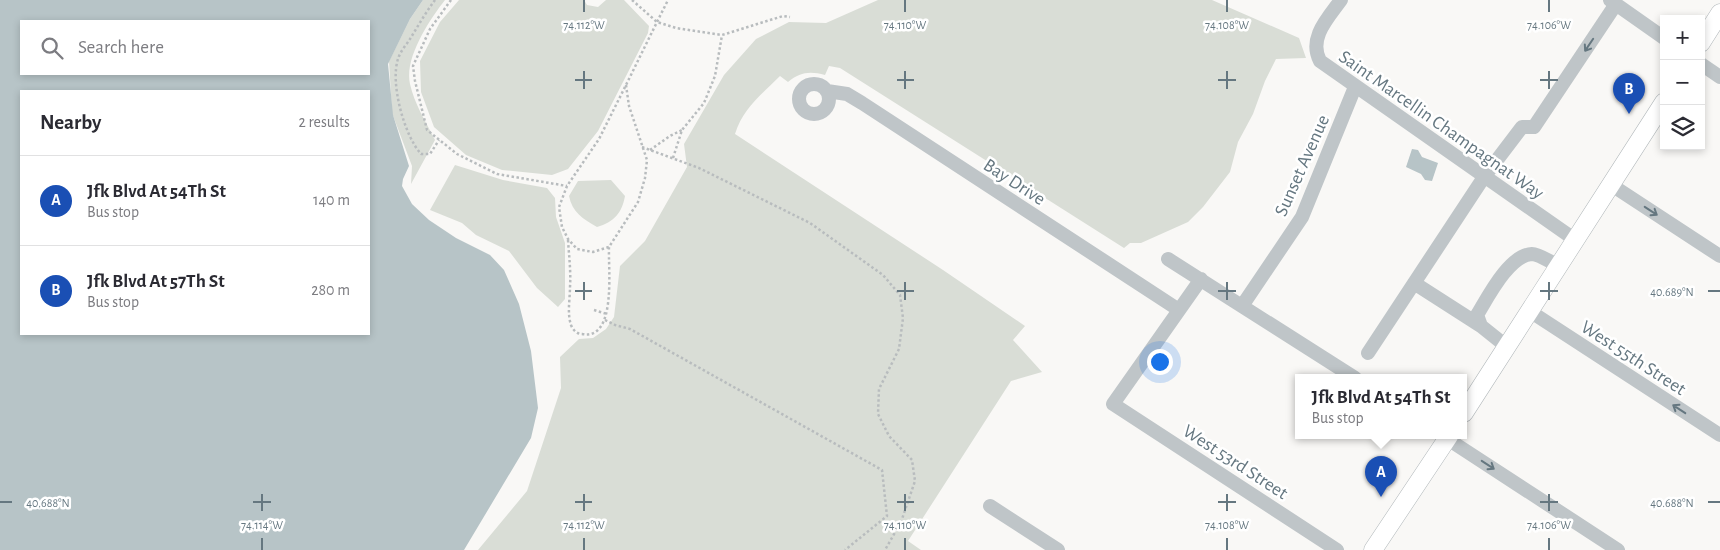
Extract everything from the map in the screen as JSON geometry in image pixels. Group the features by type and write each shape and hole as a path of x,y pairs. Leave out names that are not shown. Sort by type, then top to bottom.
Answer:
{"main road":[{"path":"1705,37 1720,13"},
{"path":"1467,408 1528,310 1662,105"},
{"path":"1373,550 1446,439"}],"street":[{"name":"Saint Marcellin Champagnat Way","path":"1341,0 1320,29 1316,43 1316,53 1324,64 1574,239"},
{"path":"1368,353 1484,177 1522,127 1534,127 1613,2 1660,35"},
{"path":"1705,67 1720,76"},
{"name":"Sunset Avenue","path":"1242,306 1302,217 1356,87"},
{"name":"Bay Drive","path":"827,92 847,94 862,103 1179,310"},
{"path":"1610,184 1720,256"},
{"path":"1481,326 1477,315 1505,272 1518,258 1533,254 1557,265"},
{"path":"1168,259 1348,374"},
{"path":"1179,310 1200,279"},
{"path":"1414,283 1481,326 1506,346"},
{"name":"West 53rd Street","path":"1179,310 1113,404 1337,550"},
{"name":"West 55th Street","path":"1528,310 1720,435"},
{"path":"1450,439 1618,550"},
{"path":"990,506 1058,550"}],"path":[{"path":"435,0 398,58 396,70 398,97 404,127 414,146 421,154 430,154 440,140"},
{"path":"451,0 430,29 413,66 414,81 427,130 457,154 497,174 567,186"},
{"path":"632,0 657,22 676,28 722,35 783,16 790,17"},
{"path":"609,247 593,252 577,249 568,239 562,227 559,207 567,186 599,139 668,0"},
{"path":"673,158 682,130 704,103 715,76 722,35"},
{"path":"568,239 571,326 578,334 588,336 598,332 605,320 607,314 609,247 638,202 645,178 647,160 629,106 626,85"},
{"path":"650,150 682,130"},
{"path":"642,147 699,168 810,223 882,275 900,295 903,318 899,350 879,389 878,414 889,436 912,460 914,480 902,522 885,550"},
{"path":"594,310 607,314"},
{"path":"605,320 614,325 630,329 882,470 887,516 845,550"}],"shaded area":[{"path":"0,0 423,0 410,19 388,64 393,115 409,166 402,186 412,204 429,220 456,238 490,255 504,270 519,304 531,351 538,408 531,438 464,550 0,550"},
{"path":"423,0 445,0 432,17 420,39 411,63 409,74 414,98 435,140 411,184 412,166 392,113 389,61 410,19"},
{"path":"459,0 584,0 587,5 598,7 606,0 624,0 649,26 648,33 598,131 568,169 552,175 502,170 466,155 434,127 421,92 420,61 440,22"},
{"path":"878,0 1212,0 1299,38 1306,58 1276,59 1265,81 1253,114 1238,142 1230,172 1203,207 1188,222 1141,243 1130,243 1124,248 840,68 829,66 825,75 805,73 788,82 780,76 748,109 735,134 1025,326 1013,340 1042,372 1011,381 908,541 921,550 478,550 527,491 561,388 560,357 579,339 593,338 606,329 614,317 620,266 645,241 687,167 684,144 724,75 756,39 789,22 826,23"},
{"path":"1412,149 1418,150 1422,157 1438,163 1432,181 1425,180 1421,174 1406,167"},
{"path":"455,165 503,180 547,188 555,198 556,217 565,243 565,299 558,307 537,288 509,251 476,235 462,223 430,210"},
{"path":"611,180 625,196 624,202 613,219 597,227 575,211 569,196 578,181"}],"place":[{"name":"Jfk Blvd At 57Th St","path":"1629,114"},
{"name":"Jfk Blvd At 54Th St","path":"1381,497"}]}
